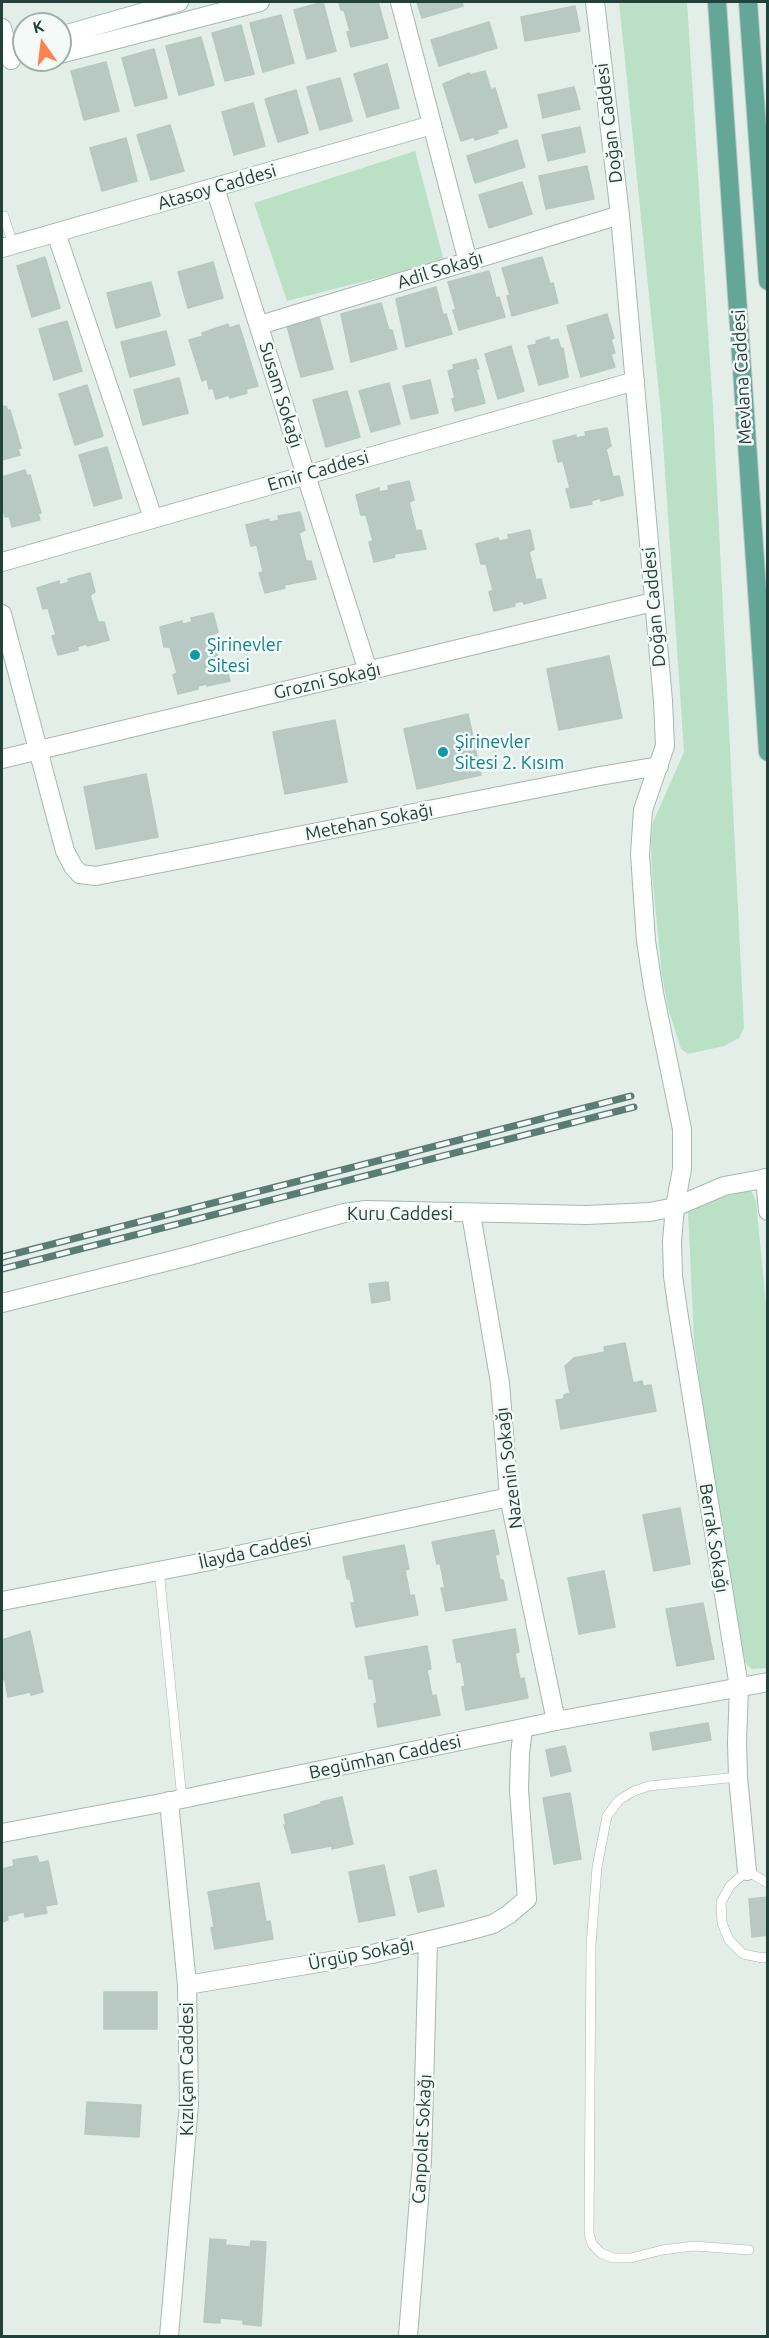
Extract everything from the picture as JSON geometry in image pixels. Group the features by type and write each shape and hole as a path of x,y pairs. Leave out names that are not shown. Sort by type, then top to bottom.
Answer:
{"main road":[{"name":"Mevlana Caddesi","path":"717,2 768,752"},
{"path":"748,2 768,281"}],"street":[{"path":"72,33 179,2"},
{"path":"72,51 260,2"},
{"path":"400,2 468,262"},
{"name":"Doğan Caddesi","path":"596,2 620,215 665,746 643,810 640,854 646,941 652,983 682,1129 682,1169 675,1207"},
{"path":"2,28 12,52"},
{"name":"Atasoy Caddesi","path":"7,246 432,125"},
{"name":"Susam Sokağı","path":"215,188 368,671"},
{"name":"Adil Sokağı","path":"260,325 620,215"},
{"path":"56,233 153,518"},
{"name":"Emir Caddesi","path":"2,562 634,381"},
{"name":"Grozni Sokağı","path":"2,759 653,602"},
{"path":"2,614 39,749"},
{"name":"Metehan Sokağı","path":"39,749 65,851 80,874 96,876 659,766"},
{"path":"766,1178 768,1211"},
{"name":"Kuru Caddesi","path":"2,1303 185,1257 344,1213 366,1210 471,1214 628,1214 675,1207 724,1186 766,1178"},
{"name":"Berrak Sokağı","path":"675,1207 672,1241 675,1288 739,1687 738,1777 747,1871"},
{"name":"Nazenin Sokağı","path":"471,1214 500,1383 509,1497 556,1721"},
{"name":"İlayda Caddesi","path":"2,1601 509,1497"},
{"name":"Begümhan Caddesi","path":"2,1833 175,1800 556,1721 768,1682"},
{"name":"Ürgüp Sokağı","path":"187,1985 372,1954 493,1923 508,1915 527,1899 519,1790 523,1729"},
{"name":"Kızılçam Caddesi","path":"169,2337 189,2104 187,1985 175,1800"},
{"name":"Canpolat Sokağı","path":"408,2337 422,2161 428,1941"}],"lane":[{"path":"4,216 7,246"},
{"path":"159,1570 175,1800"},
{"path":"738,1777 649,1786 634,1791 619,1800 607,1816 597,1867 591,1945 589,2233 592,2244 601,2253 613,2258 631,2258 662,2250 694,2246 749,2250"},
{"path":"768,1883 747,1871 730,1887 721,1902 722,1923 729,1940 743,1954 768,1957"}],"green space":[{"path":"619,2 687,2 713,409 744,1028 739,1038 724,1046 688,1054 681,1049 668,1008 662,976 652,873 653,822 684,752 661,413"},
{"path":"415,151 444,261 287,301 254,203"},
{"path":"751,1190 756,1201 768,1326 768,1668 752,1669 746,1664 743,1655 718,1516 694,1341 688,1212 693,1207 709,1200"}],"building":[{"path":"323,2 336,51 307,59 294,10"},
{"path":"339,2 378,2 388,38 351,47 347,32 350,31 344,10 341,10"},
{"path":"417,2 462,2 463,6 422,18"},
{"path":"575,6 580,31 525,41 521,17"},
{"path":"281,15 294,63 263,72 250,23"},
{"path":"489,22 497,48 439,66 431,40"},
{"path":"241,25 254,74 225,81 212,33"},
{"path":"201,37 214,85 179,95 166,46"},
{"path":"154,49 167,98 135,106 122,58"},
{"path":"106,62 119,111 84,120 72,71"},
{"path":"387,64 399,108 367,117 354,74"},
{"path":"485,71 491,90 495,88 507,127 497,130 498,133 475,140 474,137 461,141 443,84 469,73 470,75"},
{"path":"340,78 352,121 320,130 307,87"},
{"path":"574,87 580,109 543,118 538,95"},
{"path":"296,90 308,133 278,142 265,99"},
{"path":"253,103 265,146 234,155 222,112"},
{"path":"170,125 184,171 151,180 137,135"},
{"path":"580,127 585,152 548,161 542,135"},
{"path":"126,138 137,181 102,191 90,148"},
{"path":"517,140 525,167 475,183 467,156"},
{"path":"587,166 594,199 546,209 539,176"},
{"path":"522,182 532,214 489,228 479,195"},
{"path":"45,257 60,308 32,317 17,266"},
{"path":"542,257 550,284 553,283 558,303 512,316 507,296 510,295 502,268"},
{"path":"213,262 223,298 188,308 178,272"},
{"path":"489,271 496,298 499,297 505,317 459,330 448,282"},
{"path":"151,282 160,316 116,328 107,293"},
{"path":"436,287 443,315 446,314 452,334 406,347 396,299"},
{"path":"381,303 397,349 351,362 341,314"},
{"path":"607,314 614,338 611,339 615,353 611,354 615,367 581,377 567,326"},
{"path":"319,317 333,369 301,377 287,326"},
{"path":"67,321 82,371 54,380 39,329"},
{"path":"228,324 229,328 239,325 258,386 246,389 247,393 216,399 213,388 209,389 207,379 202,381 189,340"},
{"path":"166,331 175,365 130,377 121,342"},
{"path":"549,337 550,341 558,339 561,349 563,348 568,377 539,385 528,346"},
{"path":"511,346 524,391 498,399 485,354"},
{"path":"476,359 479,369 476,369 485,403 455,411 452,399 455,398 448,371 454,369 453,365"},
{"path":"179,378 188,413 143,425 134,390"},
{"path":"430,380 438,413 411,419 403,386"},
{"path":"389,383 400,424 371,432 359,391"},
{"path":"87,385 103,436 75,445 59,394"},
{"path":"347,391 360,437 326,447 313,400"},
{"path":"6,406 8,411 10,410 21,448 18,449 20,455 2,460 2,407"},
{"path":"607,428 611,446 606,449 613,477 619,476 623,495 601,501 600,498 591,501 592,504 571,508 566,489 570,488 563,461 558,462 553,441 576,435 576,438 586,436 585,432"},
{"path":"107,447 122,498 94,506 79,455"},
{"path":"25,470 27,476 30,475 41,513 38,514 40,520 12,527 9,516 5,517 2,505 2,477"},
{"path":"409,481 414,500 409,502 416,531 421,530 426,549 394,554 395,557 374,562 369,542 373,541 366,515 361,515 356,495 379,488 379,492 389,490 388,486"},
{"path":"300,512 305,530 299,533 306,561 311,561 316,579 284,585 285,588 265,593 259,573 263,572 257,545 251,546 246,525 269,519 269,522 279,520 278,516"},
{"path":"530,530 534,549 529,552 536,580 541,579 546,598 524,604 523,601 514,603 515,606 494,611 489,592 493,590 486,564 481,564 476,544 498,538 499,541 509,539 508,535"},
{"path":"90,573 95,592 90,595 98,622 104,622 109,640 87,646 86,644 77,647 78,650 58,655 52,636 56,635 48,608 43,609 37,588 59,581 60,585 69,582 68,579"},
{"name":"Şirinevler Sitesi","path":"213,613 218,632 212,635 219,663 225,662 230,681 198,686 198,689 178,694 173,675 177,673 170,647 164,647 160,627 182,621 183,624 192,622 191,618"},
{"path":"609,656 622,718 559,730 547,669"},
{"name":"Şirinevler Sitesi 2. Kısım","path":"468,714 481,775 417,789 404,729"},
{"path":"335,720 347,782 285,794 273,732"},
{"path":"146,774 158,837 96,849 84,787"},
{"path":"388,1282 390,1300 372,1303 369,1284"},
{"path":"625,1343 633,1383 642,1381 643,1386 651,1385 656,1411 561,1429 556,1400 564,1399 564,1395 570,1393 565,1366 574,1358 605,1352 604,1347"},
{"path":"680,1508 690,1564 654,1571 643,1515"},
{"path":"494,1530 499,1554 495,1555 507,1600 446,1611 441,1588 445,1588 440,1563 437,1564 432,1542"},
{"path":"404,1545 409,1569 405,1570 410,1596 414,1595 418,1615 356,1627 351,1603 355,1603 343,1557"},
{"path":"604,1571 615,1627 579,1634 568,1578"},
{"path":"703,1603 714,1659 677,1666 666,1609"},
{"path":"515,1629 519,1652 515,1653 520,1679 524,1678 528,1698 466,1710 461,1662 457,1662 453,1640"},
{"path":"30,1631 43,1692 31,1695 30,1692 8,1697 5,1680 2,1679 2,1640"},
{"path":"427,1646 431,1669 427,1670 432,1696 436,1695 440,1715 378,1727 373,1679 369,1679 365,1657"},
{"path":"708,1723 711,1740 653,1750 650,1733"},
{"path":"565,1746 571,1771 551,1776 546,1750"},
{"path":"570,1793 581,1859 554,1864 543,1798"},
{"path":"342,1797 353,1844 332,1849 332,1846 292,1853 284,1825 286,1825 284,1815"},
{"path":"37,1856 39,1863 48,1861 57,1904 45,1906 47,1913 25,1917 24,1912 7,1916 8,1920 2,1922 2,1869 14,1866 13,1860"},
{"path":"384,1865 395,1915 359,1922 349,1872"},
{"path":"436,1870 444,1906 418,1912 410,1877"},
{"path":"259,1883 266,1922 270,1921 273,1939 215,1949 208,1892"},
{"path":"768,1897 768,1935 752,1937 749,1899"},
{"path":"104,1992 157,1992 157,2029 104,2029"},
{"path":"87,2102 141,2105 139,2137 85,2134"},
{"path":"210,2239 226,2240 225,2245 250,2247 251,2241 266,2242 261,2326 243,2324 243,2320 220,2318 220,2323 204,2322"}],"railway":[{"path":"2,1257 631,1096"},
{"path":"2,1269 634,1107"}],"place":[{"name":"Şirinevler Sitesi","path":"195,655"},
{"name":"Şirinevler Sitesi 2. Kısım","path":"443,752"}]}
